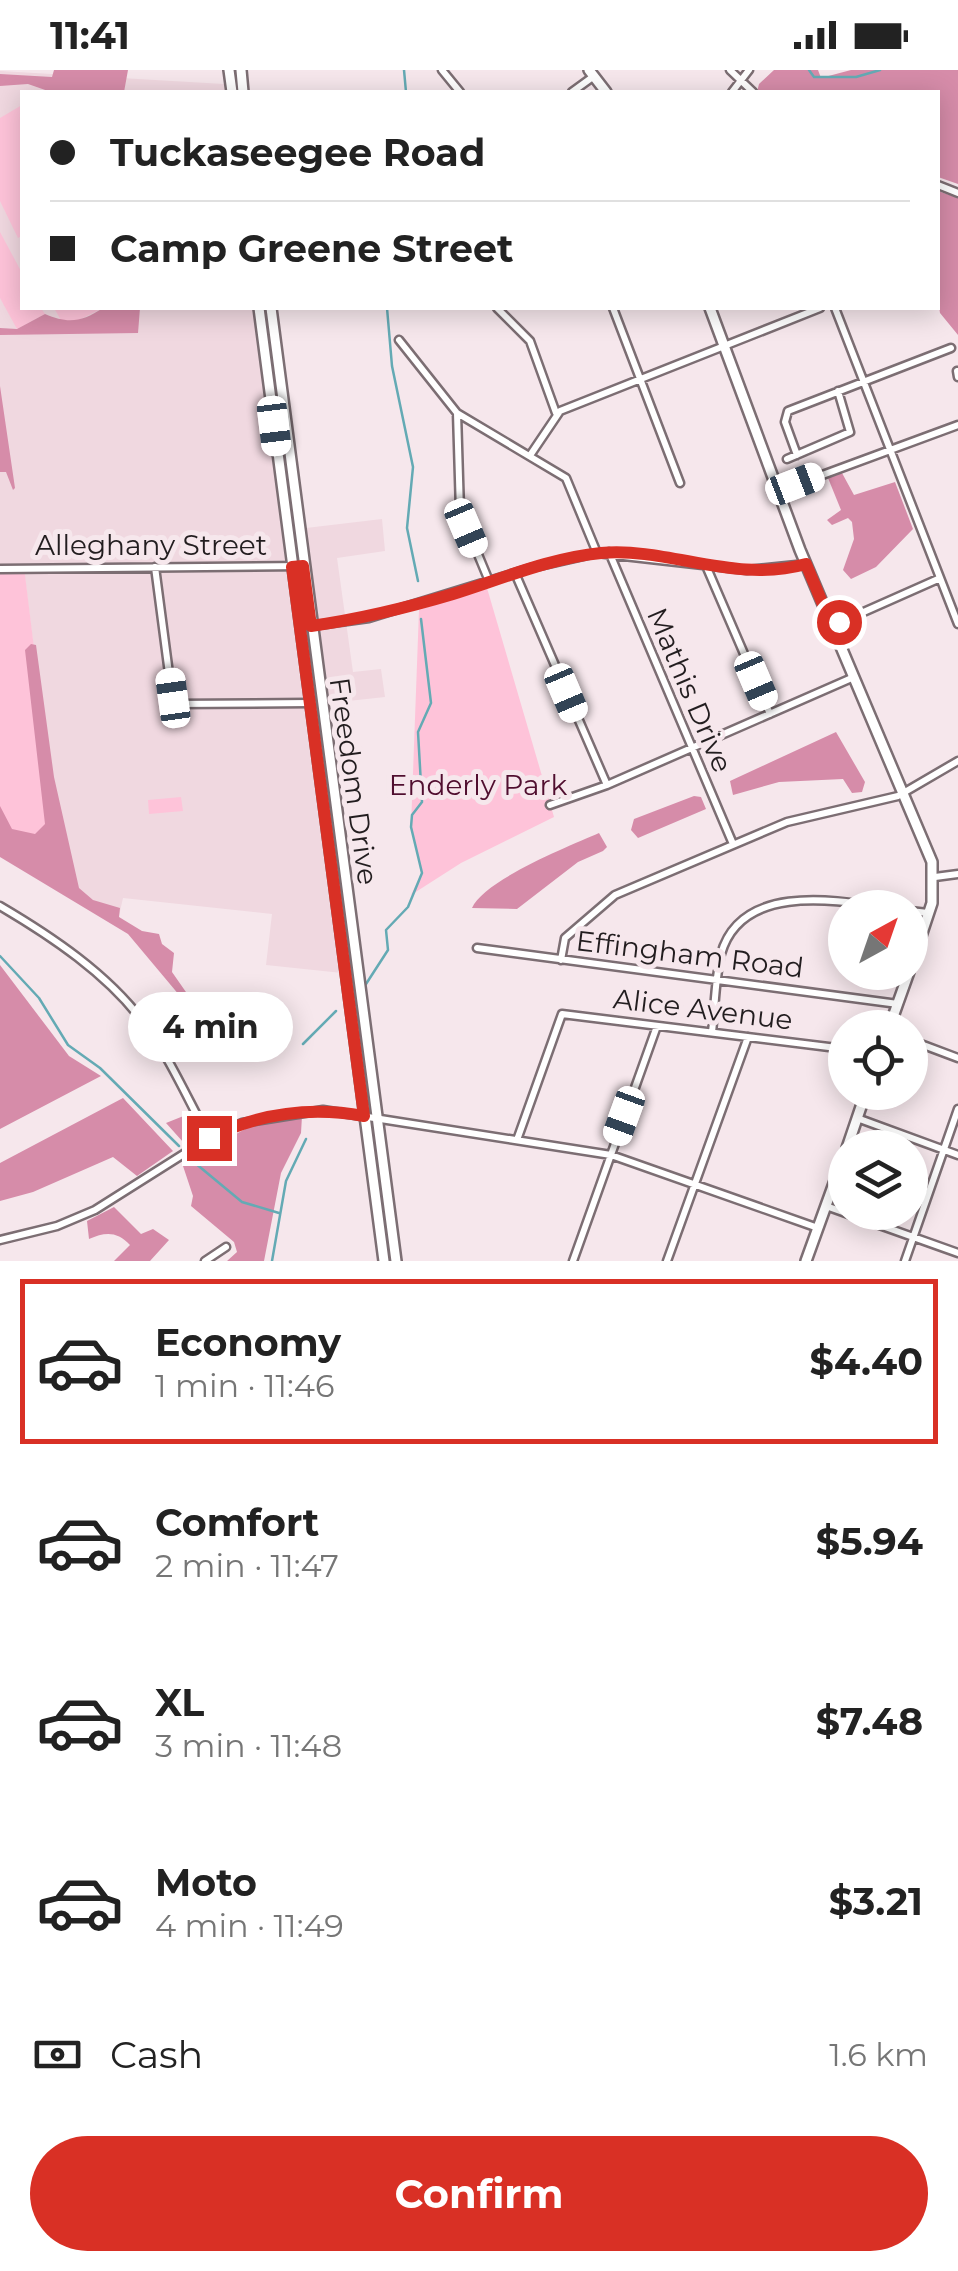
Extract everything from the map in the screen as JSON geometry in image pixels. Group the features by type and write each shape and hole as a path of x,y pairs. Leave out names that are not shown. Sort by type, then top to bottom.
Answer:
{"main road":[{"name":"Freedom Drive","path":"260,310 269,339 303,566 396,1261"},
{"name":"Freedom Drive","path":"271,310 269,339 292,567 384,1261"},
{"path":"711,310 806,564 904,793 935,876 928,919"},
{"path":"310,703 318,707 329,762"},
{"path":"332,872 343,910 349,913"},
{"path":"896,1010 903,990"},
{"path":"853,1130 860,1110"},
{"path":"806,1261 828,1200"}],"street":[{"path":"442,70 458,90"},
{"path":"730,70 751,90"},
{"path":"734,90 749,70"},
{"path":"498,310 530,342 556,414"},
{"path":"614,310 680,483"},
{"path":"530,454 556,414 815,310"},
{"path":"836,310 958,624"},
{"path":"399,340 457,413 530,454 571,484 598,553"},
{"path":"798,454 786,414 862,380 951,348"},
{"path":"787,459 850,432 838,391"},
{"path":"457,413 460,511 489,581"},
{"path":"779,490 958,426"},
{"name":"Mathis Drive","path":"609,552 734,844"},
{"path":"311,626 369,618 515,573 598,553 707,568 772,570 806,564"},
{"name":"Alleghany Street","path":"0,568 303,566"},
{"path":"155,568 174,704 310,703"},
{"path":"707,568 770,714"},
{"path":"515,573 607,786"},
{"path":"832,626 938,579"},
{"path":"550,805 607,786 854,677"},
{"path":"562,960 566,938 605,902 788,822 904,793 958,761"},
{"path":"935,876 958,874"},
{"path":"712,1032 718,980 729,937 748,918 773,906 808,899 828,901"},
{"path":"0,906 68,950 138,1016 209,1138"},
{"name":"Effingham Road","path":"477,948 898,1004"},
{"name":"Alice Avenue","path":"518,1140 562,1014 828,1048"},
{"path":"573,1261 657,1026"},
{"path":"667,1261 748,1037"},
{"path":"928,1047 958,1058"},
{"path":"905,1261 958,1109"},
{"path":"0,1240 46,1230 95,1210 209,1138 242,1123 322,1110 610,1154 818,1228"},
{"path":"857,1118 958,1156"},
{"path":"826,1206 958,1253"},
{"path":"205,1261 226,1247"}],"shaded area":[{"path":"54,70 128,70 124,90 0,86 0,74 52,77"},
{"path":"774,70 818,70 821,78 851,70 958,70 958,184 940,178 940,90 758,90"},
{"path":"0,71 224,84 225,90 20,90 20,310 253,310 286,566 0,567"},
{"path":"940,192 958,198 958,335 940,313"},
{"path":"99,310 140,310 138,333 0,335 0,328 17,329 45,314 75,320"},
{"path":"0,386 13,490 6,472 0,472"},
{"path":"842,473 854,495 895,482 913,529 876,567 851,579 843,570 854,539 852,522 848,518 832,525 827,520 841,510 828,478"},
{"path":"382,519 385,551 337,558 353,672 381,669 385,697 330,703 306,528"},
{"path":"286,568 308,702 342,973 266,965 272,914 123,898 118,920 64,890 24,570"},
{"path":"36,645 54,777 79,888 93,900 120,908 119,917 142,931 159,934 162,944 174,953 172,972 195,1005 185,1002 128,934 0,857 0,806 12,829 35,834 45,824 25,650"},
{"path":"836,732 865,782 862,792 852,793 843,779 779,782 733,795 730,781"},
{"path":"694,796 701,797 706,809 638,838 631,830 634,819"},
{"path":"599,833 607,847 603,851 578,862 517,909 472,908 480,897 510,875"},
{"path":"0,965 69,1056 101,1076 0,1129"},
{"path":"123,1098 173,1151 137,1176 113,1157 33,1192 0,1201 0,1163"},
{"path":"186,1115 196,1133 183,1142 166,1123"},
{"path":"302,1116 301,1133 281,1173 264,1261 227,1261 237,1252 234,1242 191,1206 193,1196 182,1163 249,1127"},
{"path":"114,1207 141,1234 153,1229 169,1240 150,1261 114,1261 130,1245 116,1235 89,1239 87,1221"}],"green space":[{"path":"20,106 18,238 0,201 0,118"},
{"path":"0,232 20,269 20,310 42,310 45,314 17,329 0,298"},
{"path":"55,310 99,310 77,321 62,322"},
{"path":"0,570 24,570 25,575 64,890 0,852"},
{"name":"Enderly Park","path":"487,588 554,817 461,863 411,895 422,873 411,827 419,610"},
{"path":"181,797 183,811 149,814 148,800"}],"waterway":[{"path":"404,70 406,90"},
{"path":"809,70 814,77 856,77 880,70"},
{"path":"387,310 392,366 413,467 407,528 418,581"},
{"path":"366,984 388,950 386,930 408,907 422,873 411,827 412,815 422,802 418,732 431,703 421,619"},
{"path":"0,956 39,998 68,1045 100,1068 179,1146"},
{"path":"303,1044 336,1011"},
{"path":"272,1261 286,1181 306,1139"},
{"path":"189,1158 242,1202 279,1213"}],"route":[{"path":"209,1138 242,1123 286,1113 322,1110 364,1116 292,567 303,566 311,626 369,618 532,568 609,552 707,568 772,570 806,564 832,626 839,622"}]}
